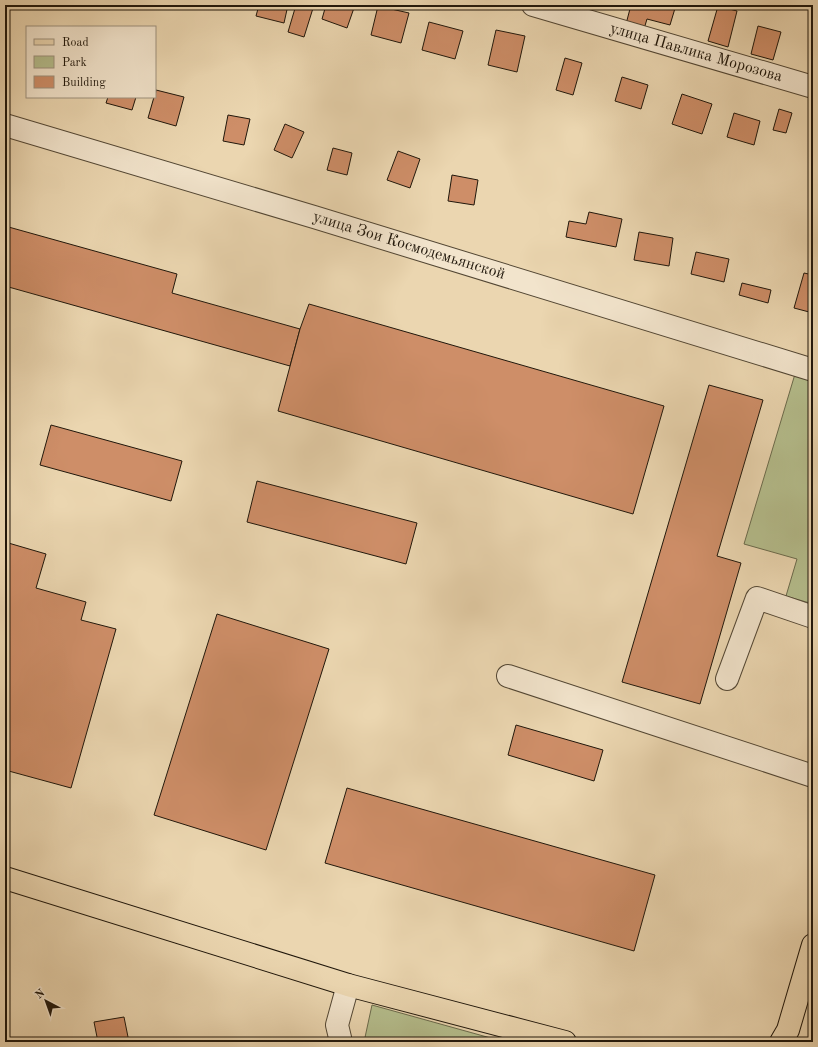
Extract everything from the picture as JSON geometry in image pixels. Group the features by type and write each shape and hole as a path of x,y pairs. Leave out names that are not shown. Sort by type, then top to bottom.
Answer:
{"main road":[{"path":"5,878 348,986 565,1042"},
{"path":"781,1042 788,1030 813,945"}],"street":[{"name":"улица Павлика Морозова","path":"533,5 813,87"},
{"name":"улица Зои Космодемьянской","path":"5,125 321,219 813,370"},
{"path":"727,680 757,598 813,617"},
{"path":"508,676 813,776"},
{"path":"341,1042 337,1025 348,986"}],"green space":[{"path":"795,374 813,380 813,604 786,596 797,559 744,544"},
{"path":"372,1005 505,1042 364,1042"}],"building":[{"path":"259,5 288,5 284,23 256,16"},
{"path":"296,5 314,5 304,37 288,32"},
{"path":"326,5 355,5 347,28 322,19"},
{"path":"631,5 676,5 670,25 647,19 644,29 626,24"},
{"path":"378,6 409,13 401,43 371,35"},
{"path":"718,6 737,11 728,47 708,41"},
{"path":"429,22 463,31 455,59 422,50"},
{"path":"758,26 781,32 773,60 751,54"},
{"path":"496,30 525,36 517,72 488,65"},
{"path":"565,58 582,63 573,95 556,90"},
{"path":"622,77 648,85 641,109 615,101"},
{"path":"156,90 184,97 176,126 148,118 154,98 156,98"},
{"path":"682,94 712,104 702,134 672,124"},
{"path":"108,98 136,98 132,110 106,103"},
{"path":"779,109 792,113 786,133 773,130"},
{"path":"734,113 760,121 754,145 727,137"},
{"path":"228,115 250,119 244,145 223,141"},
{"path":"285,124 304,132 292,158 274,150"},
{"path":"333,148 352,153 347,175 327,170"},
{"path":"398,151 420,159 410,188 387,180"},
{"path":"452,175 478,180 474,205 448,201"},
{"path":"589,212 622,219 616,247 566,237 569,221 586,224"},
{"path":"5,226 177,274 172,293 300,329 290,366 5,286"},
{"path":"639,232 673,238 669,266 634,260"},
{"path":"696,252 729,259 724,282 691,274"},
{"path":"804,273 813,275 813,313 794,308"},
{"path":"742,283 771,290 768,303 739,295"},
{"path":"309,304 664,406 633,514 278,411 300,329"},
{"path":"709,385 763,400 717,556 741,563 700,704 622,682"},
{"path":"51,425 182,461 171,501 40,465"},
{"path":"257,481 417,523 406,564 247,522"},
{"path":"5,542 46,554 36,588 86,602 81,620 116,629 71,788 5,770"},
{"path":"217,614 329,649 266,850 154,815"},
{"path":"516,725 603,750 594,781 508,755"},
{"path":"347,788 655,875 634,951 325,863"},
{"path":"124,1017 129,1042 98,1042 94,1022"}]}
